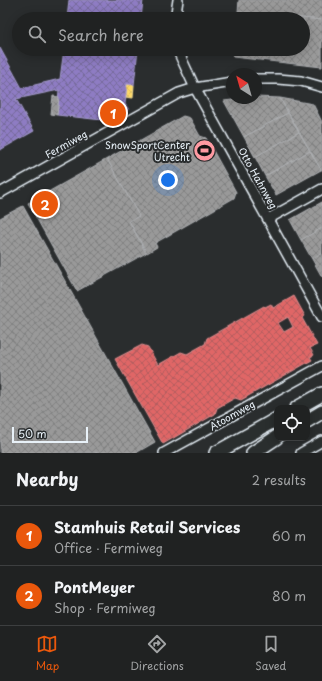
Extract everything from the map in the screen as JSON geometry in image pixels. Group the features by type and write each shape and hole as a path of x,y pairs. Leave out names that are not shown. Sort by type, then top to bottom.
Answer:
{"main road":[{"path":"302,405 322,394"},
{"path":"310,418 322,412"},
{"path":"216,453 274,421"},
{"path":"253,453 274,439"}],"street":[{"path":"176,12 178,0"},
{"name":"Otto Hahnweg","path":"180,56 195,88 322,316"},
{"path":"262,79 301,81 322,87"},
{"name":"Fermiweg","path":"0,193 179,93 195,88 226,83"},
{"path":"268,219 322,189"},
{"name":"Atoomweg","path":"164,453 322,366"},
{"path":"301,453 322,441"}],"building: Homes":[{"path":"127,84 134,85 133,98 125,97"}],"building: Shops":[{"path":"294,296 305,316 302,318 317,345 310,348 314,355 310,357 312,360 241,400 235,398 217,408 215,414 163,444 115,359 142,345 148,347 158,365 181,352 187,354 205,344 207,338 264,306 265,307 271,304 273,308","holes":["288,317 293,327 284,332 278,323"]}],"building: Offices":[{"path":"69,0 143,0 142,12 68,12"},
{"path":"0,48 22,88 60,79 63,56 137,56 134,85 127,84 125,104 129,110 104,124 102,120 57,115 59,90 16,99 34,131 0,150"}],"building: Industry":[{"path":"239,0 322,0 322,20 310,19 310,12 238,12"},
{"path":"310,19 322,20 322,67 233,57 310,56"},
{"path":"53,96 59,97 57,115 51,114"},
{"path":"262,97 280,98 288,113 244,137 224,101 226,101 226,104 262,104"},
{"path":"280,98 313,104 322,122 322,170 321,170"},
{"path":"288,113 299,132 255,157 244,137"},
{"path":"183,116 190,118 200,136 206,138 236,192 234,198 155,243 157,247 147,253 129,221 139,216 107,159"},
{"path":"299,132 310,151 265,176 255,157"},
{"path":"310,151 321,170 276,195 265,176"},
{"path":"107,159 139,216 129,221 146,253 77,291 28,203 34,200 40,201 46,198 48,192"},
{"path":"322,202 322,228 301,240 290,220"},
{"path":"23,206 155,442 136,453 0,453 0,218"},
{"path":"322,228 322,253 312,259 301,240"},
{"path":"322,253 322,277 312,259"}],"place":[{"name":"Stamhuis Retail Services","path":"113,113"},
{"name":"SnowSportCenter Utrecht","path":"205,151"},
{"name":"PontMeyer","path":"45,204"}]}
